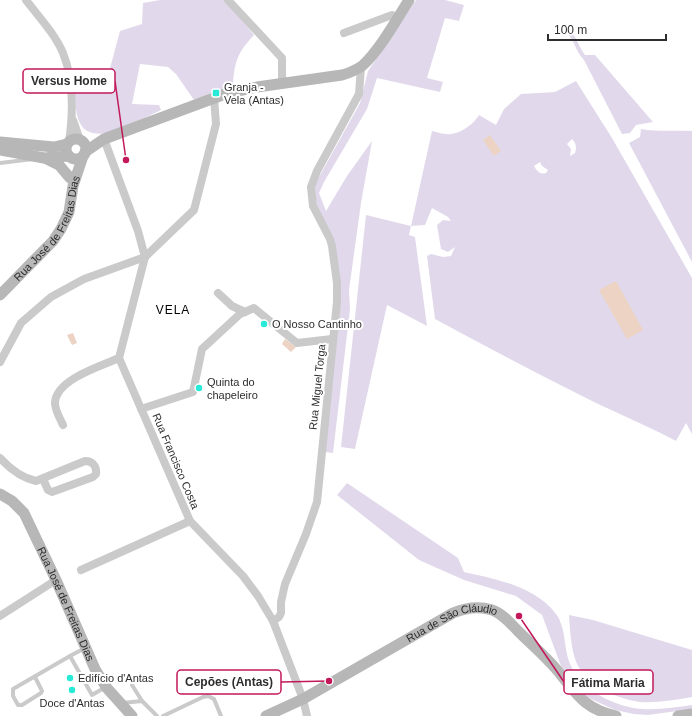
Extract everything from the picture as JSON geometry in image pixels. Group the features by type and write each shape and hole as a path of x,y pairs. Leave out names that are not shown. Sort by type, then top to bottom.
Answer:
{"street":[{"path":"26,0 50,31 62,52 68,74 76,149"},
{"path":"228,0 282,58 282,84"},
{"path":"41,157 76,149 214,98 237,91 342,75 361,66 370,57 410,0"},
{"path":"344,33 392,14 398,17"},
{"name":"Rua Miguel Torga","path":"273,621 279,617 281,613 281,602 285,584 306,534 317,502 332,339 337,302 336,278 330,239 312,206 311,187 317,172 359,94 361,66"},
{"path":"0,362 21,323 51,297 84,279 145,257 194,210 216,124 214,98"},
{"path":"63,425 54,403 58,392 65,384 119,358 145,257 138,230 104,139"},
{"path":"0,142 76,149"},
{"name":"Rua José de Freitas Dias","path":"0,295 53,241 61,229 72,202 72,182 76,149"},
{"path":"0,150 41,157 59,165 72,182"},
{"path":"218,293 232,306 245,312"},
{"path":"142,409 193,392 202,349 240,314 254,308 297,343 332,339"},
{"name":"Rua Francisco Costa","path":"119,358 190,521 243,576 258,596 273,621 303,699 307,716"},
{"path":"0,458 8,467 29,479 36,481 85,460 92,463 97,469 96,474 93,477 52,492 48,490 43,479"},
{"name":"Rua José de Freitas Dias","path":"0,494 12,501 24,513 56,580 85,648 106,687 132,716"},
{"path":"81,570 190,521"},
{"path":"0,616 56,580"},
{"name":"Rua de São Cláudio","path":"266,716 303,699 453,613 473,607 493,610 506,619 557,670 573,692 583,701 596,709 616,716"},
{"path":"678,716 692,714"}],"lane":[{"path":"0,163 31,160 41,157"},
{"path":"35,676 42,693 22,705 18,705 13,696 13,690 35,676 85,648"},
{"path":"70,656 92,695 106,687"},
{"path":"132,685 142,701 157,716"},
{"path":"163,716 208,696 214,699 221,716"},
{"path":"120,704 142,701"}],"shaded area":[{"path":"160,0 226,0 254,35 240,53 234,71 233,87 194,100 176,74 168,67 140,64 132,104 159,105 161,110 119,130 107,133 86,131 80,123 76,111 75,68 109,72 120,31 142,24 143,3"},
{"path":"416,0 445,0 464,5 459,21 445,18 427,78 443,82 440,92 377,78 367,109 319,193 326,211 347,176 372,141 361,203 349,290 350,309 333,453 324,452 340,283 318,212 314,186 360,103 368,71"},
{"path":"571,31 585,55 595,55 653,122 636,125 630,133 622,134 584,60 578,53 568,34"},
{"path":"576,81 612,138 692,278 692,434 686,423 676,441 571,390 435,319 427,256 431,254 443,257 451,256 455,247 448,252 441,249 437,225 443,220 451,221 448,217 432,208 425,225 411,226 432,131 446,134 455,133 471,125 479,115 496,125 504,109 521,94 555,92","holes":["572,139 576,149 575,153 570,156 571,149 567,144","540,162 542,166 548,170 546,173 539,172 534,166"]},
{"path":"641,129 692,131 692,262 629,143 640,137"},
{"path":"490,135 501,151 494,156 483,140"},
{"path":"366,215 411,226 409,235 415,237 427,326 387,305 355,449 341,447"},
{"path":"616,281 643,330 627,339 599,290"},
{"path":"73,333 77,343 72,345 67,335"},
{"path":"285,339 296,347 291,352 282,344"},
{"path":"347,483 458,558 464,572 514,585 526,590 547,604 556,614 562,626 571,666 583,683 592,690 612,702 634,708 656,709 692,705 692,709 648,715 634,714 615,710 587,697 574,685 561,666 542,615 516,596 464,580 419,560 337,495"},
{"path":"569,615 593,620 692,650 692,697 659,702 640,702 606,692 598,687 585,676 577,664 572,643"}],"place":[{"name":"Granja - Vela (Antas)","path":"216,93"},
{"name":"Versus Home","path":"126,160"},
{"name":"O Nosso Cantinho","path":"264,324"},
{"name":"Quinta do chapeleiro","path":"199,388"},
{"name":"Fátima Maria","path":"519,616"},
{"name":"Edifício d'Antas","path":"70,678"},
{"name":"Cepões (Antas)","path":"329,681"},
{"name":"Doce d'Antas","path":"72,690"}],"district":[{"name":"VELA","path":"173,310"}]}
